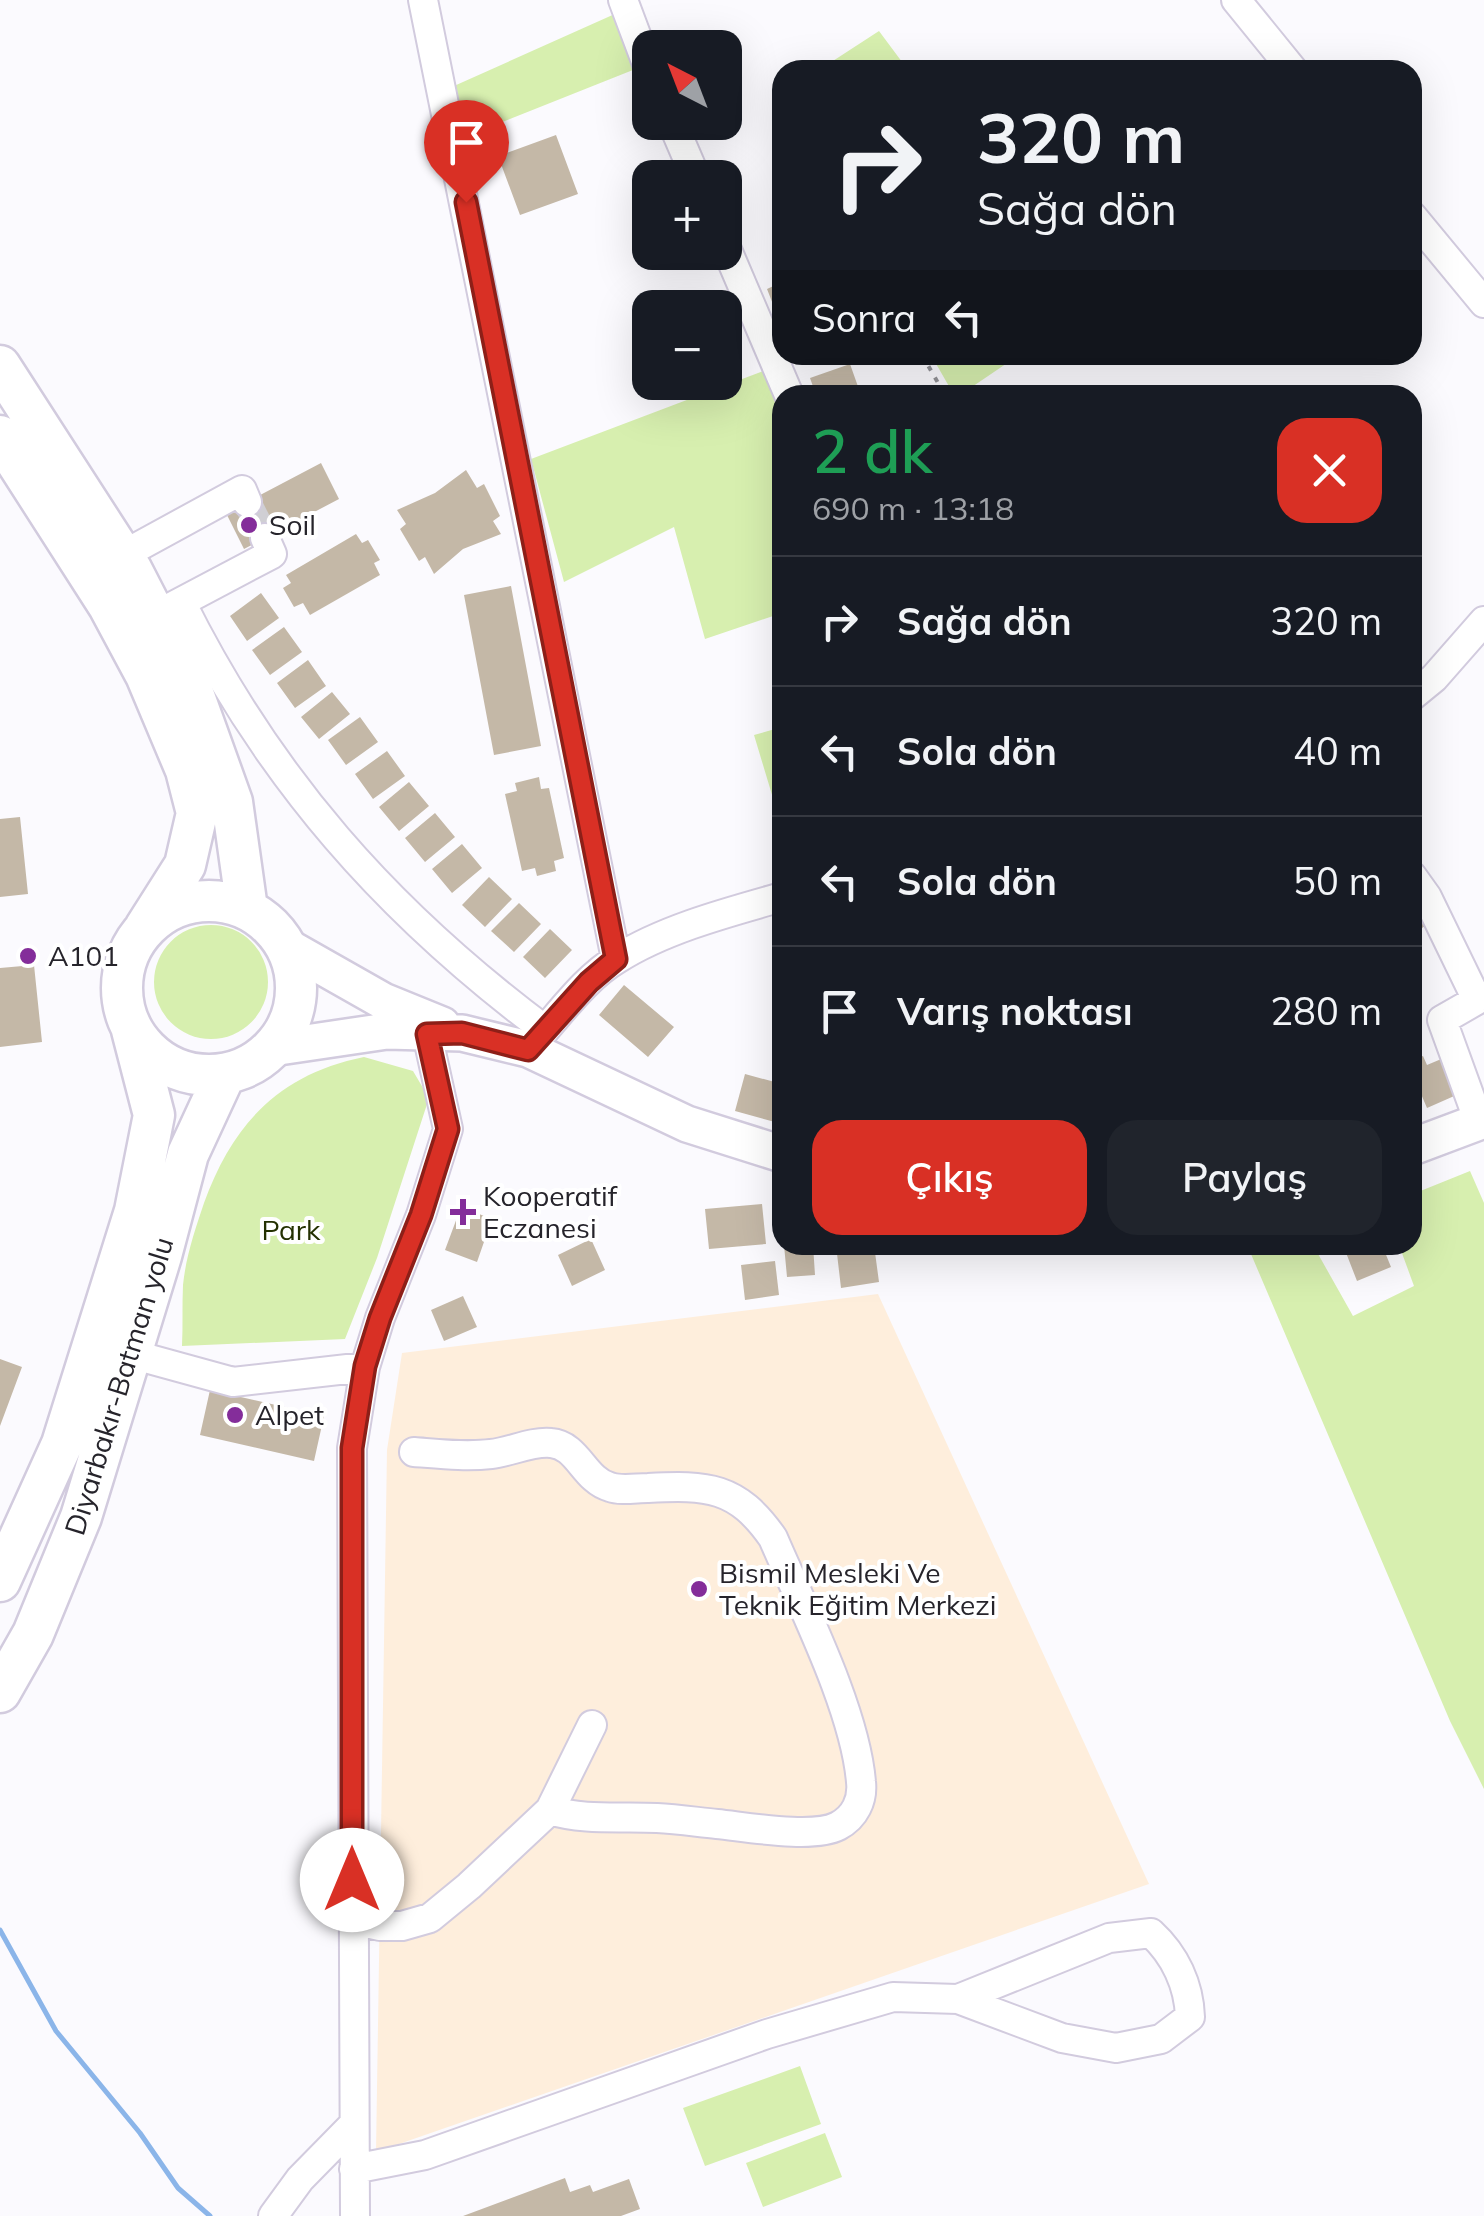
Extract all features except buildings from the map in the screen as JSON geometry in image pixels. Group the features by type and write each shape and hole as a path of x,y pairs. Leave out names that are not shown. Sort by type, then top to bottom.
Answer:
{"highway":[{"path":"0,366 122,556 168,609 189,682 232,802 247,909"},
{"path":"0,436 109,606 146,675 186,770 196,813 185,865 130,950 122,977 123,1004 132,1030 149,1051 171,1067 197,1074 224,1074 250,1064 272,1048 288,1025 296,999 295,972 286,946 269,924 247,909 220,901 193,902 167,911 146,928"},
{"name":"Diyarbakır-Batman yolu","path":"0,1582 62,1444 135,1211 154,1115 132,1030"},
{"name":"Diyarbakır-Batman yolu","path":"0,1692 33,1634 81,1517 188,1154 224,1074"}],"main road":[{"path":"286,946 444,1034"},
{"path":"272,1048 387,1031 536,1040 688,1124 772,1151"},
{"path":"1422,1144 1482,1121"}],"street":[{"path":"424,0 616,959"},
{"path":"623,0 634,30"},
{"path":"1236,0 1286,60"},
{"path":"1422,228 1484,303"},
{"path":"736,270 772,355"},
{"path":"122,556 242,490 247,502"},
{"path":"264,538 272,554 168,609 330,833 426,934 536,1040 589,982 616,959 700,921 772,900"},
{"path":"1422,688 1484,621"},
{"path":"1422,888 1480,997 1442,1020 1482,1121"},
{"path":"355,2216 352,1448 365,1366 448,1129 444,1034"},
{"path":"131,1354 233,1382 365,1366"},
{"path":"414,1452 488,1454 547,1442 560,1445 596,1482 613,1489 688,1485 721,1490 741,1502 773,1538 826,1664 852,1738 862,1784 858,1807 834,1829 804,1831 656,1818 578,1816 550,1810"},
{"path":"353,1920 402,1926 430,1918 550,1810 592,1725"},
{"path":"354,2169 424,2155 767,2034 893,1996 958,1999 1062,2038 1116,2048 1161,2039 1190,2017 1189,1996 1168,1949 1151,1933 1109,1938 958,1999"},
{"path":"273,2216 310,2168 353,2125"}],"shaded area":[{"name":"Bismil Mesleki Ve Teknik Eğitim Merkezi","path":"878,1294 1149,1884 376,2152 387,1450 402,1353"}],"green space":[{"path":"617,13 632,52 632,70 465,137 454,86"},
{"path":"879,31 901,60 834,60"},
{"path":"937,365 1004,365 975,385 948,385"},
{"path":"766,370 772,385 772,616 705,639 674,527 564,582 531,459 687,400 742,400 742,379"},
{"path":"772,730 772,795 754,735"},
{"path":"211,925 233,929 251,942 264,960 268,982 264,1004 251,1022 233,1035 211,1039 189,1035 171,1022 158,1004 154,982 158,960 171,942 189,929"},
{"name":"Park","path":"364,1057 413,1071 429,1098 377,1258 345,1339 182,1346 183,1285 189,1253 204,1203 229,1149 263,1106 284,1090 334,1065"},
{"path":"1470,1171 1484,1203 1484,1789 1450,1721 1251,1255 1319,1255 1353,1316 1414,1286 1403,1255 1422,1255 1422,1190"},
{"path":"800,2066 821,2124 705,2166 683,2108"},
{"path":"825,2133 842,2177 763,2207 746,2163"}],"waterway":[{"path":"0,1930 56,2031 140,2133 178,2188 210,2216"}],"tunnel":[{"path":"247,502 265,538"}],"place":[{"name":"Soil","path":"249,525"},
{"name":"A101","path":"28,956"},
{"name":"Kooperatif Eczanesi","path":"463,1212"},
{"name":"Alpet","path":"235,1415"},
{"name":"Bismil Mesleki Ve Teknik Eğitim Merkezi","path":"699,1589"}],"route":[{"path":"352,1880 352,1448 365,1366 448,1129 427,1034 462,1033 528,1050 589,982 616,959 466,202"}]}
